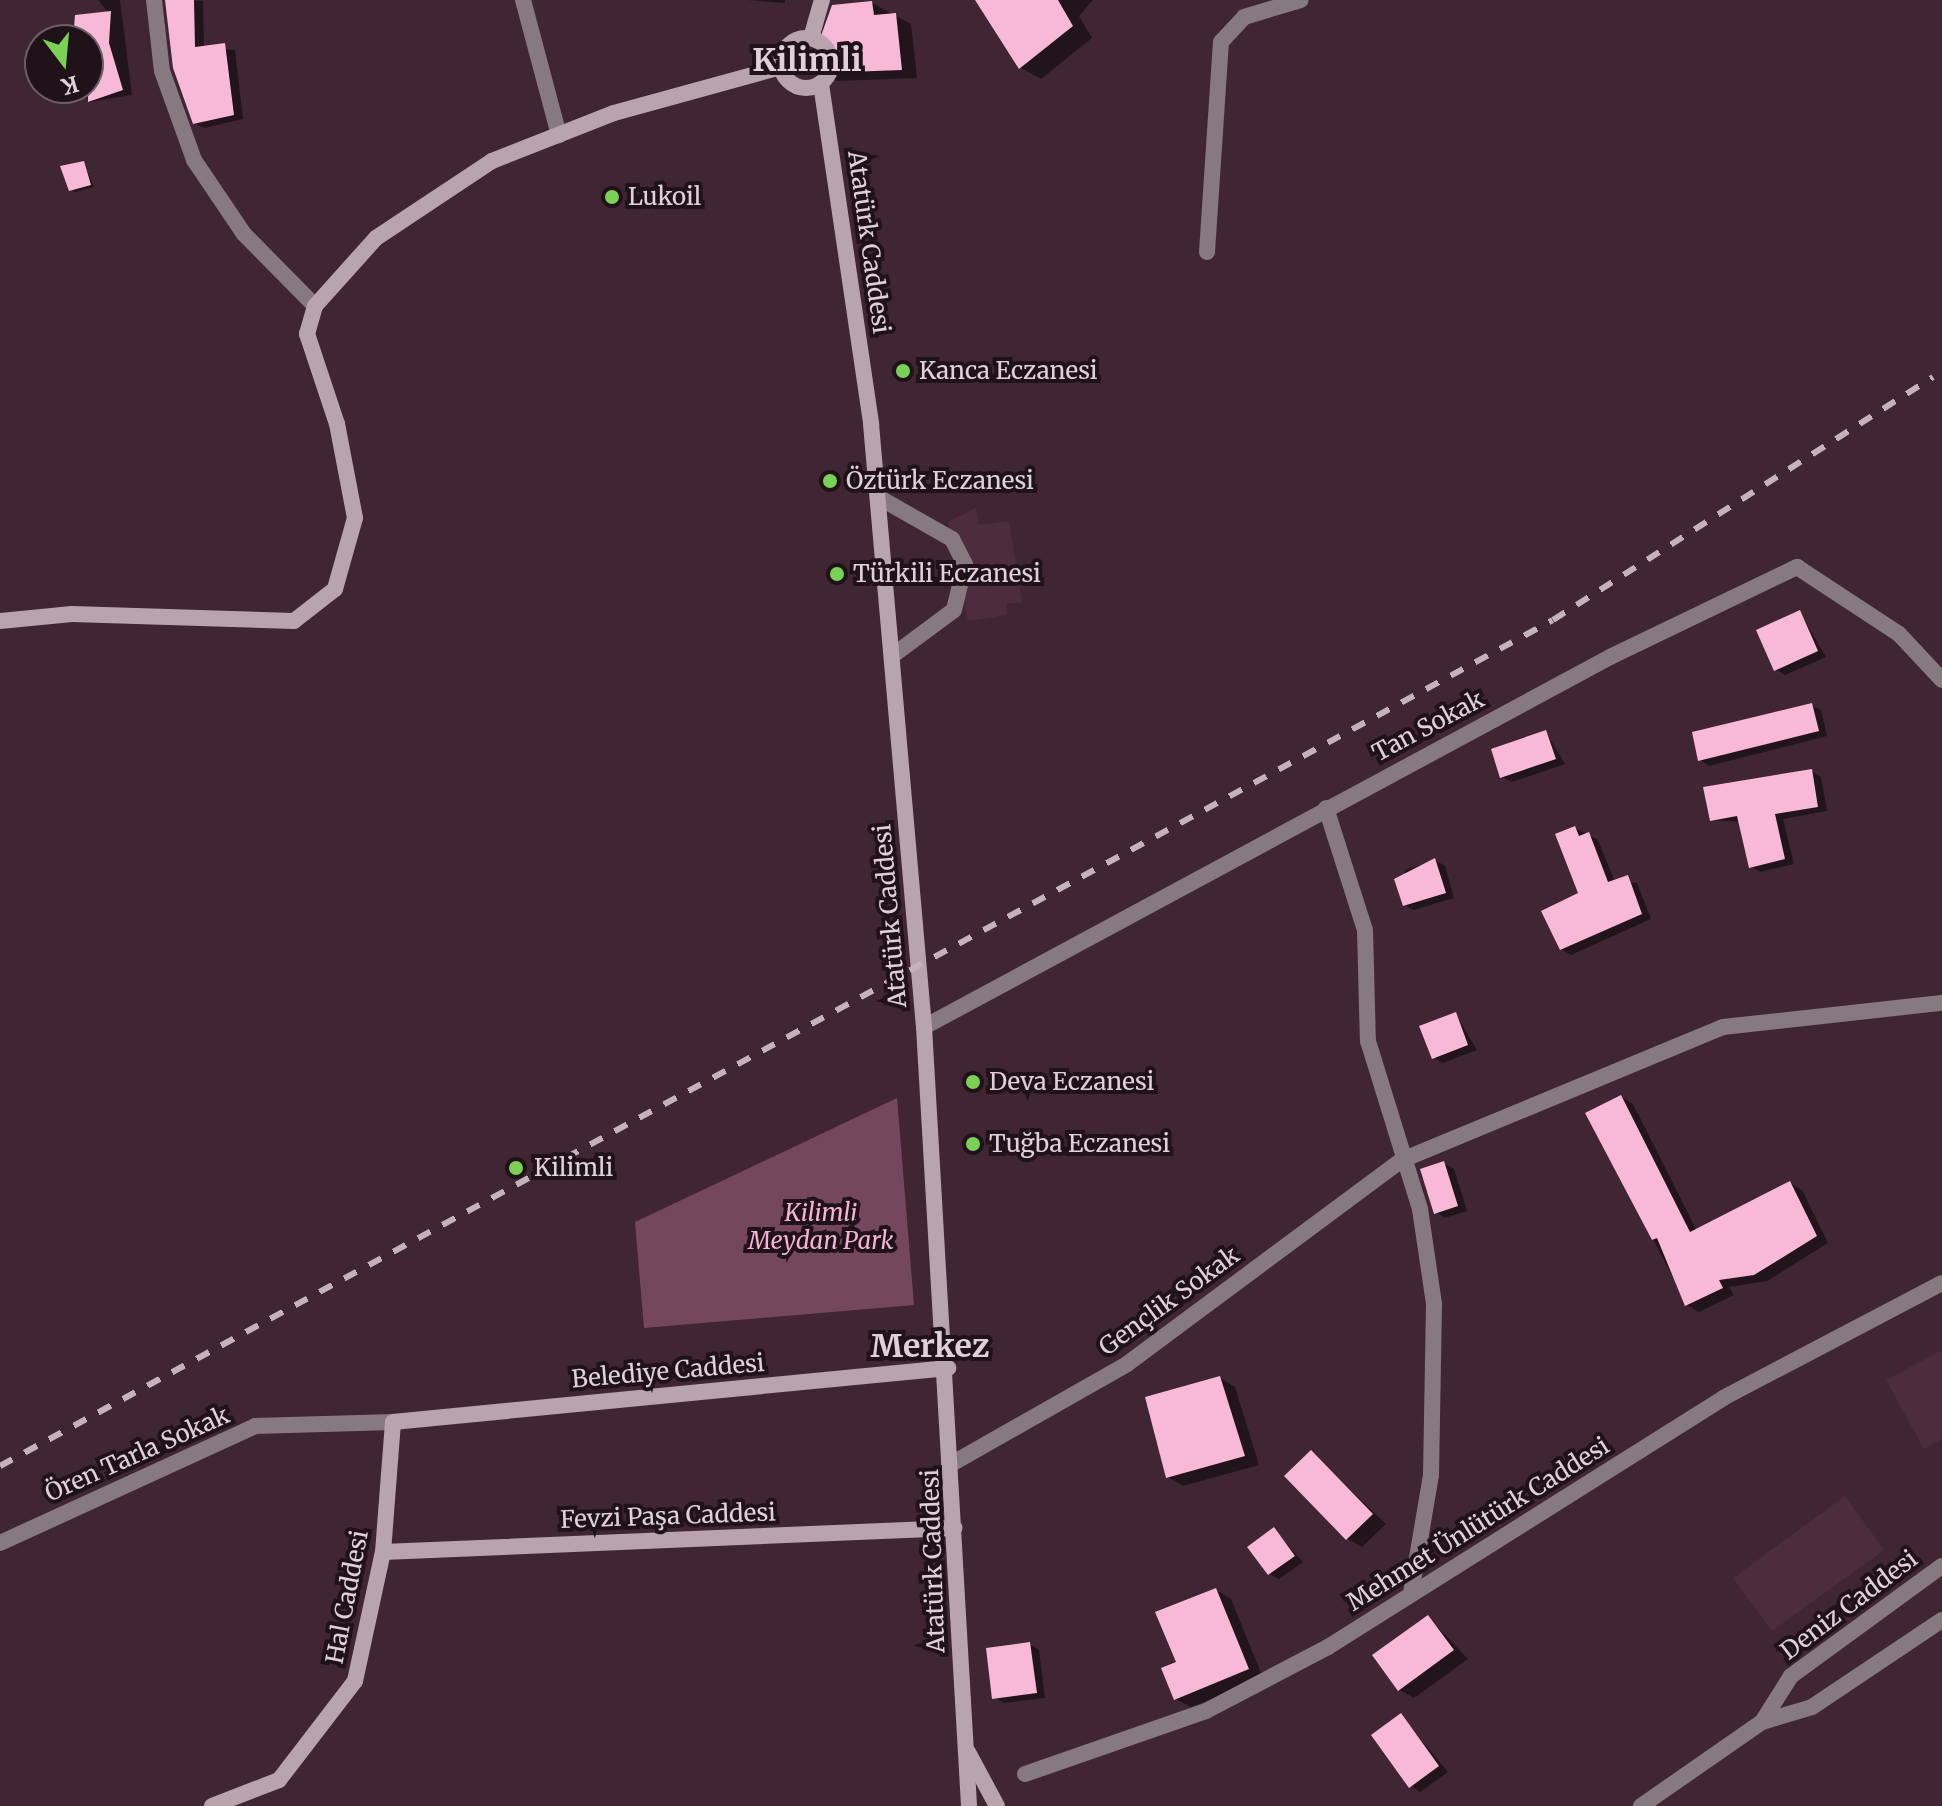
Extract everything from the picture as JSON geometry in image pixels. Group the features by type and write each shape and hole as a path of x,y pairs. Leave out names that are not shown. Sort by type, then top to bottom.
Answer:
{"main road":[{"path":"811,38 822,0"},
{"path":"781,67 788,45 811,38"},
{"path":"781,67 796,86 821,84 832,61 811,38"},
{"path":"0,621 72,614 294,621 335,589 355,518 337,424 307,334 315,306 376,238 492,161 559,135 781,67"},
{"name":"Atatürk Caddesi","path":"821,84 878,497 924,1027 948,1368 969,1806"},
{"name":"Belediye Caddesi","path":"393,1422 948,1368"},
{"name":"Hal Caddesi","path":"212,1806 231,1802 279,1780 355,1681 383,1552 393,1422"},
{"name":"Fevzi Paşa Caddesi","path":"383,1552 954,1528"},
{"name":"Atatürk Caddesi","path":"965,1747 997,1806"}],"street":[{"path":"154,0 162,71 194,160 244,234 315,306"},
{"path":"523,0 559,135"},
{"path":"1207,252 1218,52 1233,25 1266,5 1301,0"},
{"path":"878,497 952,539 965,564 962,592 946,620 892,656"},
{"name":"Tan Sokak","path":"924,1027 1326,808 1797,567 1899,634 1942,680"},
{"path":"1326,808 1365,930 1368,1041 1402,1160 1420,1209 1434,1304 1431,1475 1411,1593"},
{"name":"Gençlik Sokak","path":"953,1463 1127,1364 1402,1160 1723,1027 1942,1003"},
{"name":"Mehmet Ünlütürk Caddesi","path":"1025,1774 1206,1711 1328,1647 1723,1398 1942,1283"},
{"name":"Ören Tarla Sokak","path":"0,1543 255,1426 393,1422"},
{"name":"Deniz Caddesi","path":"1641,1806 1762,1722 1791,1676 1942,1566"},
{"path":"1762,1722 1812,1707 1942,1620"}],"shaded area":[{"path":"976,508 979,525 1009,521 1022,602 1006,604 1007,615 968,621 948,522"},
{"path":"1942,1350 1942,1439 1924,1449 1886,1380"},
{"path":"1845,1496 1884,1550 1772,1631 1733,1578"}],"green space":[{"name":"Kilimli Meydan Park","path":"897,1098 914,1305 644,1328 635,1222"}],"building":[{"path":"165,0 194,0 195,47 225,43 234,115 193,124 173,68"},
{"path":"975,0 1058,0 1073,26 1019,69"},
{"path":"872,1 874,15 896,13 902,70 820,73 817,47 832,5"},
{"path":"111,11 109,43 123,90 104,97 104,24 74,24 75,15"},
{"path":"84,161 91,185 69,191 60,166"},
{"path":"1800,610 1818,651 1774,671 1756,630"},
{"path":"1812,703 1819,731 1698,761 1692,732"},
{"path":"1546,730 1556,759 1500,778 1491,749"},
{"path":"1812,769 1818,807 1775,814 1785,859 1749,868 1737,816 1710,821 1703,787"},
{"path":"1575,826 1579,836 1589,832 1608,882 1628,875 1642,914 1560,950 1541,911 1578,893 1555,834"},
{"path":"1435,858 1446,893 1403,906 1394,879"},
{"path":"1456,1012 1468,1045 1432,1059 1419,1026"},
{"path":"1621,1095 1690,1232 1790,1181 1817,1236 1754,1275 1719,1280 1723,1288 1685,1306 1657,1238 1652,1240 1585,1113"},
{"path":"1444,1161 1458,1206 1434,1214 1420,1169"},
{"path":"1220,1376 1245,1456 1166,1478 1145,1397"},
{"path":"1311,1450 1373,1514 1346,1540 1284,1476"},
{"path":"1274,1527 1295,1556 1268,1575 1247,1547"},
{"path":"1216,1588 1249,1669 1174,1700 1161,1668 1176,1662 1155,1612"},
{"path":"1428,1615 1454,1650 1398,1691 1372,1655"},
{"path":"1030,1642 1037,1693 992,1699 986,1648"},
{"path":"1401,1713 1439,1766 1409,1788 1371,1735"}],"railway":[{"path":"0,1466 1553,620 1933,377"}],"place":[{"name":"Lukoil","path":"612,197"},
{"name":"Kanca Eczanesi","path":"903,371"},
{"name":"Öztürk Eczanesi","path":"830,481"},
{"name":"Türkili Eczanesi","path":"837,574"},
{"name":"Deva Eczanesi","path":"973,1082"},
{"name":"Tuğba Eczanesi","path":"973,1144"},
{"name":"Kilimli","path":"516,1168"}],"district":[{"name":"Kilimli","path":"807,60"},
{"name":"Merkez","path":"930,1346"}]}
